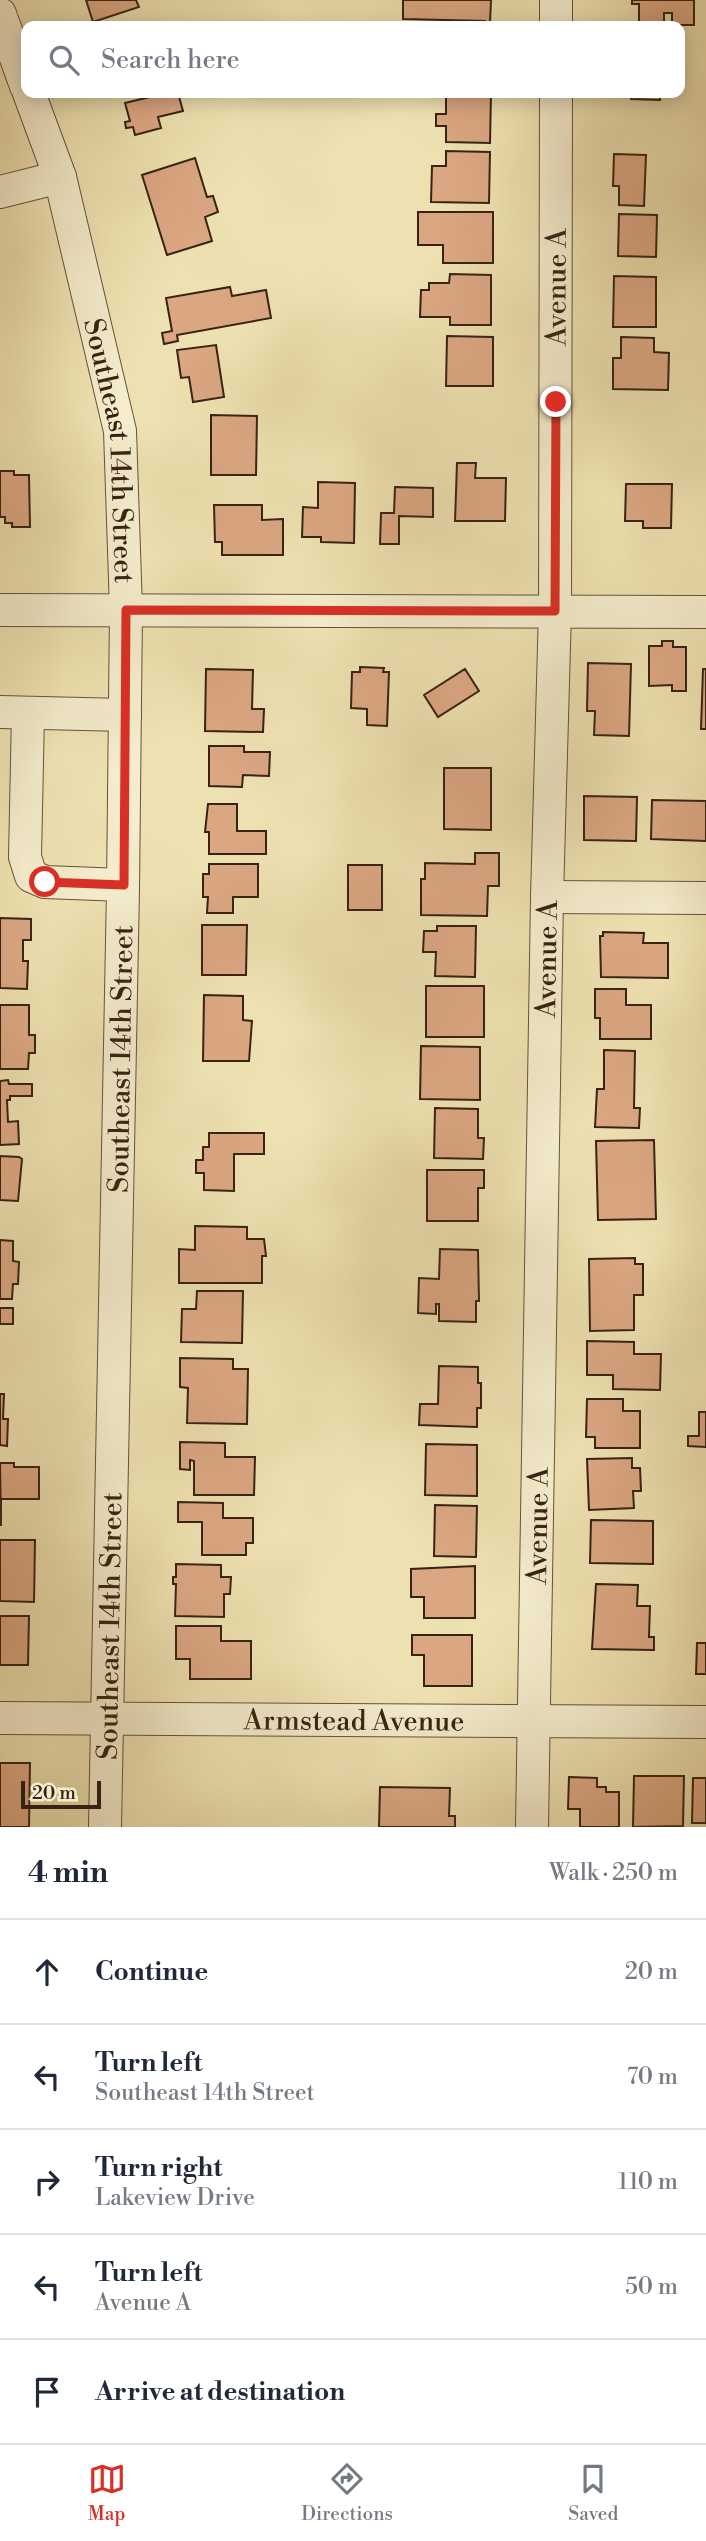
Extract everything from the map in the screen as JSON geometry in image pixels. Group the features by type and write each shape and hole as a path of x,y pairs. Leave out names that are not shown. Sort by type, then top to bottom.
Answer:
{"street":[{"path":"556,0 556,21"},
{"path":"0,14 21,72"},
{"name":"Southeast 14th Street","path":"31,98 60,177 120,431 126,610 124,885 106,1827"},
{"name":"Avenue A","path":"532,1827 547,897 555,611 556,98"},
{"path":"0,192 60,177"},
{"path":"0,610 706,612"},
{"path":"124,885 45,882 31,876 25,857 14,713 125,715"},
{"path":"547,897 706,898"},
{"name":"Armstead Avenue","path":"0,1718 706,1722"}],"building":[{"path":"86,0 136,0 139,7 96,21 93,21"},
{"path":"403,0 491,0 490,21 403,19"},
{"path":"632,0 694,0 694,25 685,25 685,21 672,21 672,13 664,13 664,21 639,21 639,4 632,4"},
{"path":"146,98 179,98 183,111 158,117 161,128 135,135 133,127 126,128 125,122 130,121 125,103"},
{"path":"446,98 491,98 490,143 446,142 446,126 436,126 436,114 446,114"},
{"path":"660,98 660,100 631,99"},
{"path":"446,151 490,152 489,203 431,202 432,166 446,166"},
{"path":"614,154 646,155 644,206 619,205 619,186 613,186"},
{"path":"195,158 207,197 213,196 218,212 205,217 212,241 167,255 142,175"},
{"path":"418,212 493,212 493,263 443,263 443,245 418,245"},
{"path":"619,214 657,215 656,257 618,256"},
{"path":"450,274 491,275 491,325 450,325 450,317 420,317 421,290 429,290 429,283 449,283"},
{"path":"614,276 656,277 656,327 613,327"},
{"path":"230,287 232,296 266,290 271,318 177,335 178,341 164,344 162,333 172,331 166,298"},
{"path":"447,336 493,337 493,386 446,386"},
{"path":"621,337 654,338 654,352 669,353 668,390 613,389 613,358 621,358"},
{"path":"216,345 224,397 193,402 189,377 181,378 177,350"},
{"path":"211,415 257,416 256,475 211,475"},
{"path":"457,463 476,463 475,478 506,478 505,521 455,521"},
{"path":"0,471 29,475 30,527 12,527 12,523 5,523 5,517 0,517"},
{"path":"318,482 355,483 354,543 321,542 321,537 302,537 303,507 318,508"},
{"path":"626,484 672,484 671,528 643,528 643,521 625,521"},
{"path":"395,487 433,488 433,517 399,516 399,544 380,544 381,513 394,513"},
{"path":"214,505 262,505 262,520 283,519 283,555 222,555 222,542 215,542"},
{"path":"662,641 673,641 673,647 686,647 686,691 672,691 672,685 649,686 649,646 662,646"},
{"path":"588,663 631,664 629,736 594,735 595,711 587,711"},
{"path":"360,667 384,668 383,672 389,672 387,726 367,725 367,709 351,708 352,672 360,672"},
{"path":"206,669 253,670 252,709 264,709 263,732 205,731"},
{"path":"465,669 479,691 438,717 424,695"},
{"path":"703,669 706,669 706,729 701,729"},
{"path":"209,746 244,746 244,752 270,752 269,776 243,775 242,787 209,786"},
{"path":"444,768 491,768 491,830 444,829"},
{"path":"584,796 637,797 636,841 584,840"},
{"path":"652,800 706,801 706,841 651,839"},
{"path":"208,804 237,804 237,831 266,831 266,854 209,854 209,832 205,832"},
{"path":"475,853 499,853 499,886 488,886 487,916 421,915 421,879 425,879 425,863 475,864"},
{"path":"209,864 258,864 258,897 233,897 233,913 207,913 208,897 203,897 203,874 209,874"},
{"path":"348,865 382,865 382,910 348,910"},
{"path":"0,918 31,919 31,940 23,940 23,961 28,961 27,989 0,988"},
{"path":"202,925 247,925 246,975 202,975"},
{"path":"437,926 476,926 475,977 435,976 436,952 423,952 424,931 437,931"},
{"path":"603,932 644,933 643,943 668,943 668,978 601,977 600,936 603,936"},
{"path":"426,986 484,986 484,1037 426,1037"},
{"path":"595,989 626,989 626,1005 651,1005 651,1039 600,1039 600,1018 595,1018"},
{"path":"204,995 243,996 243,1020 252,1021 249,1061 203,1061"},
{"path":"0,1005 29,1005 29,1035 35,1035 35,1053 29,1053 28,1069 0,1069"},
{"path":"421,1046 480,1047 480,1100 420,1099"},
{"path":"604,1050 635,1051 634,1108 640,1108 639,1128 595,1127 597,1089 604,1089"},
{"path":"8,1080 9,1084 32,1084 32,1096 10,1096 10,1100 7,1100 8,1122 18,1121 19,1144 0,1145 0,1081"},
{"path":"435,1108 478,1109 478,1138 484,1138 483,1159 434,1158"},
{"path":"209,1133 264,1133 264,1154 234,1154 234,1191 204,1190 204,1173 196,1173 196,1160 203,1160 203,1147 209,1147"},
{"path":"654,1140 656,1219 598,1220 596,1141"},
{"path":"0,1156 22,1159 18,1201 0,1200"},
{"path":"427,1170 484,1170 484,1188 478,1188 478,1221 427,1221"},
{"path":"195,1226 247,1227 247,1239 264,1239 266,1256 262,1256 262,1283 179,1283 179,1249 195,1250"},
{"path":"0,1240 13,1241 13,1261 19,1262 18,1284 13,1284 12,1299 0,1299"},
{"path":"440,1249 478,1250 479,1301 476,1301 476,1322 439,1321 439,1304 436,1304 436,1314 418,1313 419,1278 439,1279"},
{"path":"635,1258 635,1264 643,1264 643,1295 634,1295 634,1330 590,1331 589,1259"},
{"path":"197,1291 243,1291 242,1343 181,1342 182,1309 196,1309"},
{"path":"0,1308 13,1308 13,1324 0,1324"},
{"path":"587,1341 634,1342 634,1354 661,1354 660,1390 613,1389 613,1375 587,1375"},
{"path":"180,1358 233,1359 233,1369 248,1369 247,1424 187,1423 188,1388 180,1387"},
{"path":"439,1366 478,1367 481,1408 477,1408 477,1427 419,1425 420,1404 438,1404"},
{"path":"0,1394 4,1394 3,1419 8,1419 7,1446 0,1445"},
{"path":"587,1399 623,1399 623,1411 640,1411 640,1448 595,1448 595,1437 586,1437"},
{"path":"699,1412 706,1412 706,1447 688,1446 688,1436 699,1436"},
{"path":"180,1442 225,1443 225,1457 255,1457 254,1495 194,1495 194,1461 190,1460 190,1470 180,1469"},
{"path":"426,1444 477,1445 477,1496 425,1495"},
{"path":"632,1458 632,1468 640,1468 641,1491 633,1491 634,1508 589,1510 587,1459"},
{"path":"0,1463 14,1463 14,1467 39,1467 39,1499 1,1499 1,1526"},
{"path":"178,1502 223,1503 223,1518 253,1518 253,1543 246,1543 246,1555 202,1555 202,1522 178,1522"},
{"path":"435,1505 477,1506 476,1557 434,1556"},
{"path":"591,1520 653,1521 653,1564 590,1563"},
{"path":"0,1540 35,1540 34,1602 0,1601"},
{"path":"176,1564 221,1565 221,1577 231,1577 230,1594 224,1594 224,1617 175,1616 176,1584 173,1584 173,1577 176,1577"},
{"path":"475,1566 475,1618 424,1618 424,1597 411,1597 411,1569"},
{"path":"596,1584 638,1585 637,1606 650,1606 649,1637 654,1637 654,1650 592,1649"},
{"path":"0,1616 29,1616 28,1665 0,1665"},
{"path":"176,1626 221,1626 221,1641 251,1641 251,1679 190,1679 190,1659 176,1659"},
{"path":"412,1635 472,1635 472,1686 424,1686 424,1655 412,1655"},
{"path":"697,1643 706,1643 706,1674 696,1674"},
{"path":"0,1763 30,1763 29,1827 0,1827"},
{"path":"634,1776 684,1776 683,1826 633,1827"},
{"path":"569,1777 597,1778 597,1787 606,1787 606,1792 619,1792 619,1827 580,1827 580,1809 568,1809"},
{"path":"693,1778 706,1778 706,1823 692,1823"},
{"path":"380,1787 450,1788 449,1816 455,1816 455,1827 379,1827"}],"route":[{"path":"45,882 124,885 126,610 555,611 556,402"}]}
